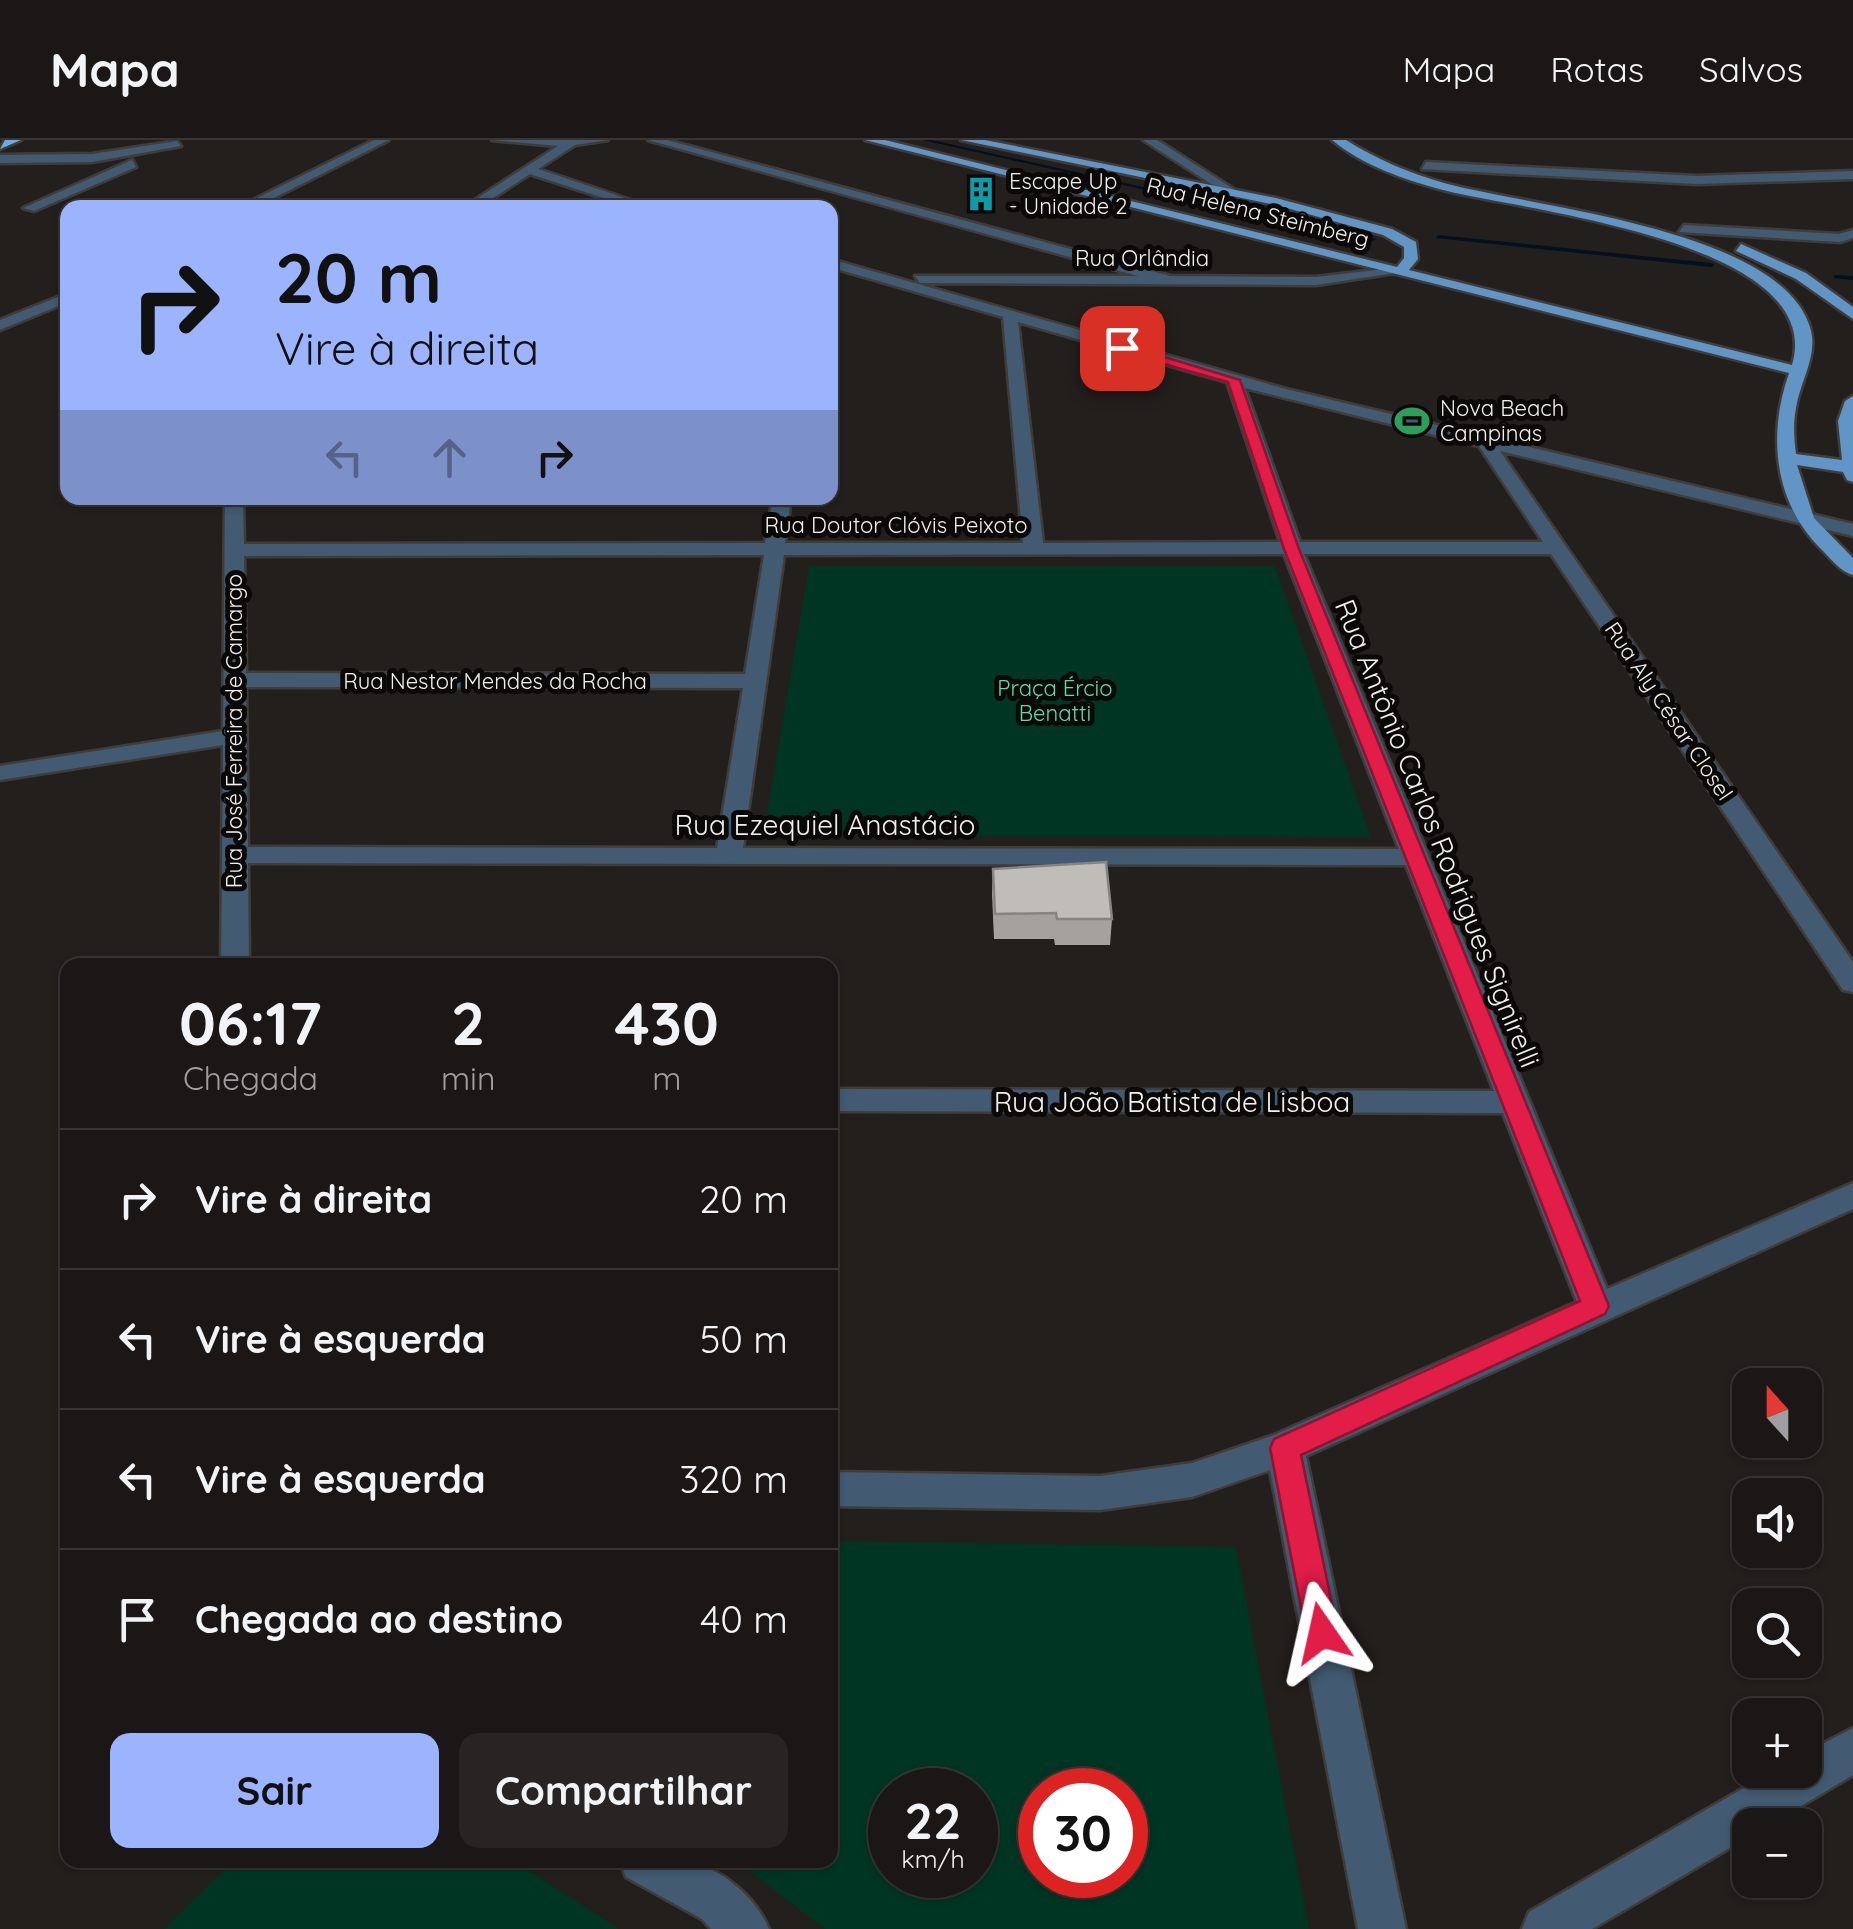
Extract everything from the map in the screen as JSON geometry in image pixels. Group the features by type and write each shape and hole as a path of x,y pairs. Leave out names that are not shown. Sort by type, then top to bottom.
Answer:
{"highway":[{"path":"0,146 15,140"}],"main road":[{"name":"Rua Helena Steimberg","path":"871,140 1799,371"},
{"name":"Rua Helena Steimberg","path":"967,140 1234,193 1376,227 1406,240 1413,250 1401,270"},
{"path":"1338,140 1419,179 1636,229 1751,272 1775,288 1796,312 1807,338 1788,409 1786,458 1803,518 1853,569"},
{"path":"1411,159 1471,182 1684,229 1790,270 1829,293 1853,316"},
{"path":"1636,229 1639,223 1657,222"},
{"path":"1796,312 1853,316"},
{"path":"1786,458 1851,472 1847,420 1853,401"}],"street":[{"path":"270,200 383,140"},
{"path":"498,140 571,144 602,140"},
{"path":"654,140 1169,280"},
{"path":"1149,140 1234,193"},
{"path":"0,159 92,158 182,142"},
{"path":"60,213 22,207 182,142"},
{"path":"481,200 571,144"},
{"path":"1426,166 1697,180 1853,175"},
{"path":"529,170 624,200"},
{"path":"1684,229 1849,237"},
{"path":"838,265 1234,380 1853,530"},
{"name":"Rua Orlândia","path":"882,279 1316,281 1401,270"},
{"path":"0,326 60,300"},
{"path":"0,316 25,314"},
{"path":"1010,316 1034,550"},
{"name":"Rua Antônio Carlos Rodrigues Signirelli","path":"1234,380 1292,549 1596,1306"},
{"name":"Rua Aly César Closel","path":"1484,440 1853,982"},
{"name":"Rua José Ferreira de Camargo","path":"234,505 235,958"},
{"path":"729,856 781,505"},
{"name":"Rua Doutor Clóvis Peixoto","path":"234,550 1558,548"},
{"name":"Rua Nestor Mendes da Rocha","path":"235,680 755,682"},
{"path":"0,774 234,736"},
{"name":"Rua Ezequiel Anastácio","path":"235,855 1416,858"},
{"name":"Rua João Batista de Lisboa","path":"838,1100 1514,1102"},
{"path":"838,1489 1100,1493 1192,1480 1285,1448 1853,1194"},
{"path":"1285,1448 1382,1929"},
{"path":"1546,1929 1853,1750"},
{"path":"657,1868 719,1902 744,1929"}],"green space":[{"name":"Praça Ércio Benatti","path":"809,566 1275,566 1371,837 763,836"},
{"path":"838,1541 1236,1547 1309,1929 825,1929 745,1868 838,1868"},
{"path":"226,1868 525,1868 619,1929 164,1929"}],"building":[{"path":"1106,862 1112,919 1057,919 1056,913 995,914 993,869"}],"waterway":[{"path":"925,140 1373,239"},
{"path":"1438,237 1711,265"},
{"path":"1835,277 1853,278"}],"place":[{"name":"Escape Up - Unidade 2","path":"981,194"},
{"name":"Nova Beach Campinas","path":"1412,421"}],"route":[{"path":"1122,348 1234,380 1292,549 1596,1306 1285,1448 1322,1633"}]}
